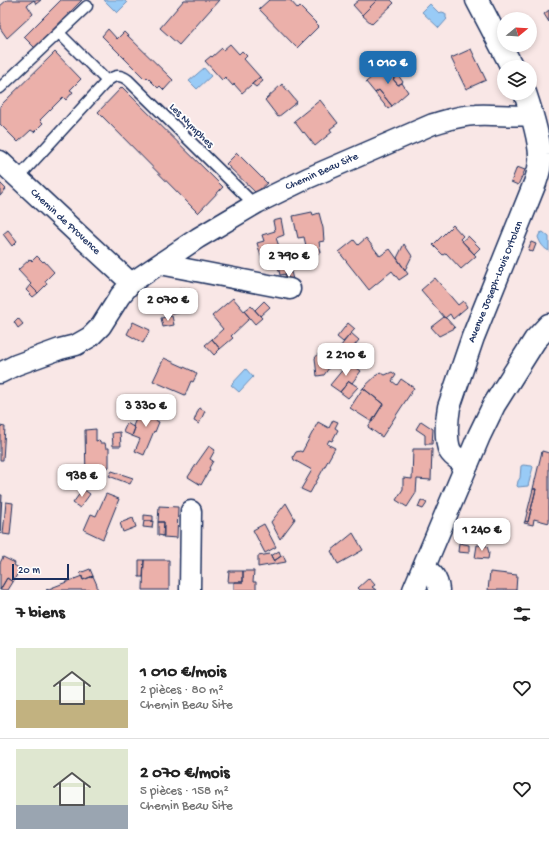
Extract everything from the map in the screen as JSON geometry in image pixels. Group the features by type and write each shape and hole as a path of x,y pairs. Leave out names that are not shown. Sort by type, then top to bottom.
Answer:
{"street":[{"path":"477,0 508,60"},
{"name":"Avenue Joseph-Louis Ortolan","path":"467,464 450,451 447,432 447,419 449,408 473,337 537,178 540,165 539,127 528,100"},
{"name":"Chemin Beau Site","path":"0,374 16,365 84,341 101,326 120,296 132,283 198,238 254,204 308,178 433,124 468,115 517,116 539,127"},
{"name":"Chemin de Provence","path":"0,161 132,283"},
{"path":"160,264 290,289"},
{"path":"414,590 467,464 494,405 535,340 549,325"},
{"path":"190,590 191,511"},
{"path":"423,568 429,570 436,579 439,590"}],"lane":[{"path":"0,88 87,6"},
{"path":"18,178 107,81 59,33"},
{"name":"Les Nymphes","path":"107,81 118,76 122,76 128,80 254,204"}],"water":[{"path":"104,0 124,0 127,3 117,13"},
{"path":"430,4 439,13 442,12 446,15 447,19 439,28 422,12"},
{"path":"204,68 211,76 197,89 189,81"},
{"path":"543,232 549,237 549,251 542,245 538,237 540,233"},
{"path":"246,369 253,377 239,392 231,385"},
{"path":"521,466 533,467 528,486 518,487"}],"building":[{"path":"7,0 34,0 27,5 33,14 7,38 0,28 0,6"},
{"path":"34,0 41,0 36,4"},
{"path":"61,0 82,0 35,48 24,37"},
{"path":"184,0 219,0 179,45 160,28"},
{"path":"269,0 290,0 298,9 300,7 319,26 297,48 259,9"},
{"path":"359,0 377,0 362,15 353,5"},
{"path":"377,0 391,0 394,3 372,24 362,15"},
{"path":"549,10 549,22 544,14"},
{"path":"108,29 117,39 124,32 173,80 164,90 160,86 158,88 147,77 145,79 102,36"},
{"path":"230,44 239,54 242,51 247,56 244,59 260,77 242,93 225,77 222,80 205,61"},
{"path":"471,49 486,80 466,89 451,58"},
{"path":"55,52 81,79 70,90 73,92 66,100 63,97 40,120 43,123 34,132 31,130 18,142 0,124 0,106"},
{"path":"389,63 399,74 393,79 398,85 402,83 408,92 392,106 379,90 375,93 366,82"},
{"path":"398,75 403,82 398,85 393,79"},
{"path":"260,77 263,81 256,87 252,84"},
{"path":"282,84 297,102 278,117 265,100"},
{"path":"122,87 223,187 198,213 98,112"},
{"path":"379,90 392,106 388,109 375,93"},
{"path":"320,100 338,123 330,129 332,132 315,146 294,121"},
{"path":"237,153 267,183 256,193 226,164"},
{"path":"517,167 525,170 518,185 511,182"},
{"path":"0,183 6,189 0,196"},
{"path":"312,212 313,215 319,213 323,228 324,241 319,242 321,253 308,255 304,237 298,238 293,216"},
{"path":"281,219 284,235 276,238 284,260 264,266 257,243 264,241 262,235 275,231 273,221"},
{"path":"453,225 463,236 460,239 476,256 461,269 446,253 443,255 433,245"},
{"path":"8,230 17,241 12,246 3,234"},
{"path":"468,236 480,248 474,254 462,241"},
{"path":"366,238 380,256 390,249 408,274 399,280 392,271 369,290 339,252 354,240 358,245"},
{"path":"531,242 536,244 533,252 528,250"},
{"path":"404,244 412,256 405,270 397,258"},
{"path":"37,256 54,272 45,281 47,284 38,293 18,270 30,259 32,261"},
{"path":"284,260 286,274 280,275 277,262"},
{"path":"291,272 294,283 287,282 285,274"},
{"path":"435,278 458,305 463,301 467,307 453,319 450,314 445,318 421,290"},
{"path":"30,285 38,293 33,297 26,290"},
{"path":"190,288 195,309 169,315 162,293"},
{"path":"233,298 250,318 231,336 233,338 220,349 212,339 223,329 212,316"},
{"path":"264,301 270,307 260,316 255,310"},
{"path":"251,306 262,318 255,324 244,311"},
{"path":"172,316 174,325 163,327 161,318"},
{"path":"444,317 455,328 439,336 431,327"},
{"path":"18,318 23,324 18,328 14,322"},
{"path":"133,322 150,330 143,343 127,334"},
{"path":"348,323 355,329 343,342 337,337"},
{"path":"351,333 359,340 340,363 336,358 324,375 317,376 315,358 323,348 333,356"},
{"path":"212,339 220,349 214,355 205,345"},
{"path":"164,358 197,374 193,382 191,381 185,395 153,381"},
{"path":"349,362 361,371 352,383 349,381 340,392 330,385"},
{"path":"380,372 385,375 392,372 396,375 392,381 397,385 401,379 414,388 382,437 368,427 383,404 363,388"},
{"path":"349,381 358,387 348,398 340,392"},
{"path":"363,388 383,404 372,422 350,408"},
{"path":"154,404 161,406 155,420 159,422 144,455 135,451 140,439 132,436 135,428 133,426 140,410 151,416 153,412 151,411"},
{"path":"199,408 205,411 199,424 194,421"},
{"path":"333,420 338,422 335,428 338,430 332,441 329,440 327,444 335,448 310,493 301,489 312,470 294,460 293,457 296,452 302,452 318,422 329,428"},
{"path":"421,421 433,429 432,444 425,444 425,435 416,429"},
{"path":"127,423 135,428 132,436 123,432"},
{"path":"0,426 5,427 3,460 0,460"},
{"path":"96,429 96,441 99,440 100,443 105,443 106,448 109,448 109,467 106,468 103,478 86,479 85,430"},
{"path":"120,432 121,446 113,446 112,433"},
{"path":"209,446 215,450 210,459 213,461 201,485 188,477"},
{"path":"413,449 432,449 431,480 417,479 416,493 407,507 396,500 403,489 403,478 412,479"},
{"path":"542,451 549,453 549,523 534,519 533,525 524,523 525,521 528,522 536,489 533,489"},
{"path":"112,471 133,478 130,484 109,476"},
{"path":"83,489 90,494 80,508 73,503"},
{"path":"533,489 536,489 528,522 525,521"},
{"path":"106,494 119,499 103,539 84,530 91,514 96,516"},
{"path":"0,495 2,495 0,534"},
{"path":"421,500 427,503 423,509 418,507"},
{"path":"6,502 13,503 10,535 3,534"},
{"path":"286,503 295,519 280,539 271,522"},
{"path":"159,506 178,507 177,538 163,537 164,522 158,522"},
{"path":"144,515 153,516 153,521 144,521"},
{"path":"133,518 136,527 123,532 120,523"},
{"path":"144,521 153,521 152,528 143,527"},
{"path":"158,522 164,522 164,536 158,535"},
{"path":"264,524 276,547 265,553 253,530"},
{"path":"353,533 363,550 338,564 331,551"},
{"path":"459,543 469,545 469,553 458,552"},
{"path":"477,545 487,546 489,553 488,559 475,558"},
{"path":"279,551 281,556 274,561 271,556"},
{"path":"270,554 274,561 283,555 286,562 258,567 258,556"},
{"path":"3,557 15,563 14,565 20,569 13,582 7,578 0,590 0,563"},
{"path":"139,560 144,560 143,577 139,577"},
{"path":"144,560 169,560 169,590 143,590"},
{"path":"90,569 93,576 83,580 80,573"},
{"path":"229,571 243,571 243,582 228,582"},
{"path":"243,571 254,571 253,582 256,582 256,590 234,590 234,582 243,582"},
{"path":"490,572 517,575 516,590 488,590"},
{"path":"82,576 83,580 93,576 97,585 97,590 46,590"},
{"path":"7,578 13,582 8,590 0,590"},
{"path":"369,578 375,585 372,587 376,590 360,590 358,588"}]}
